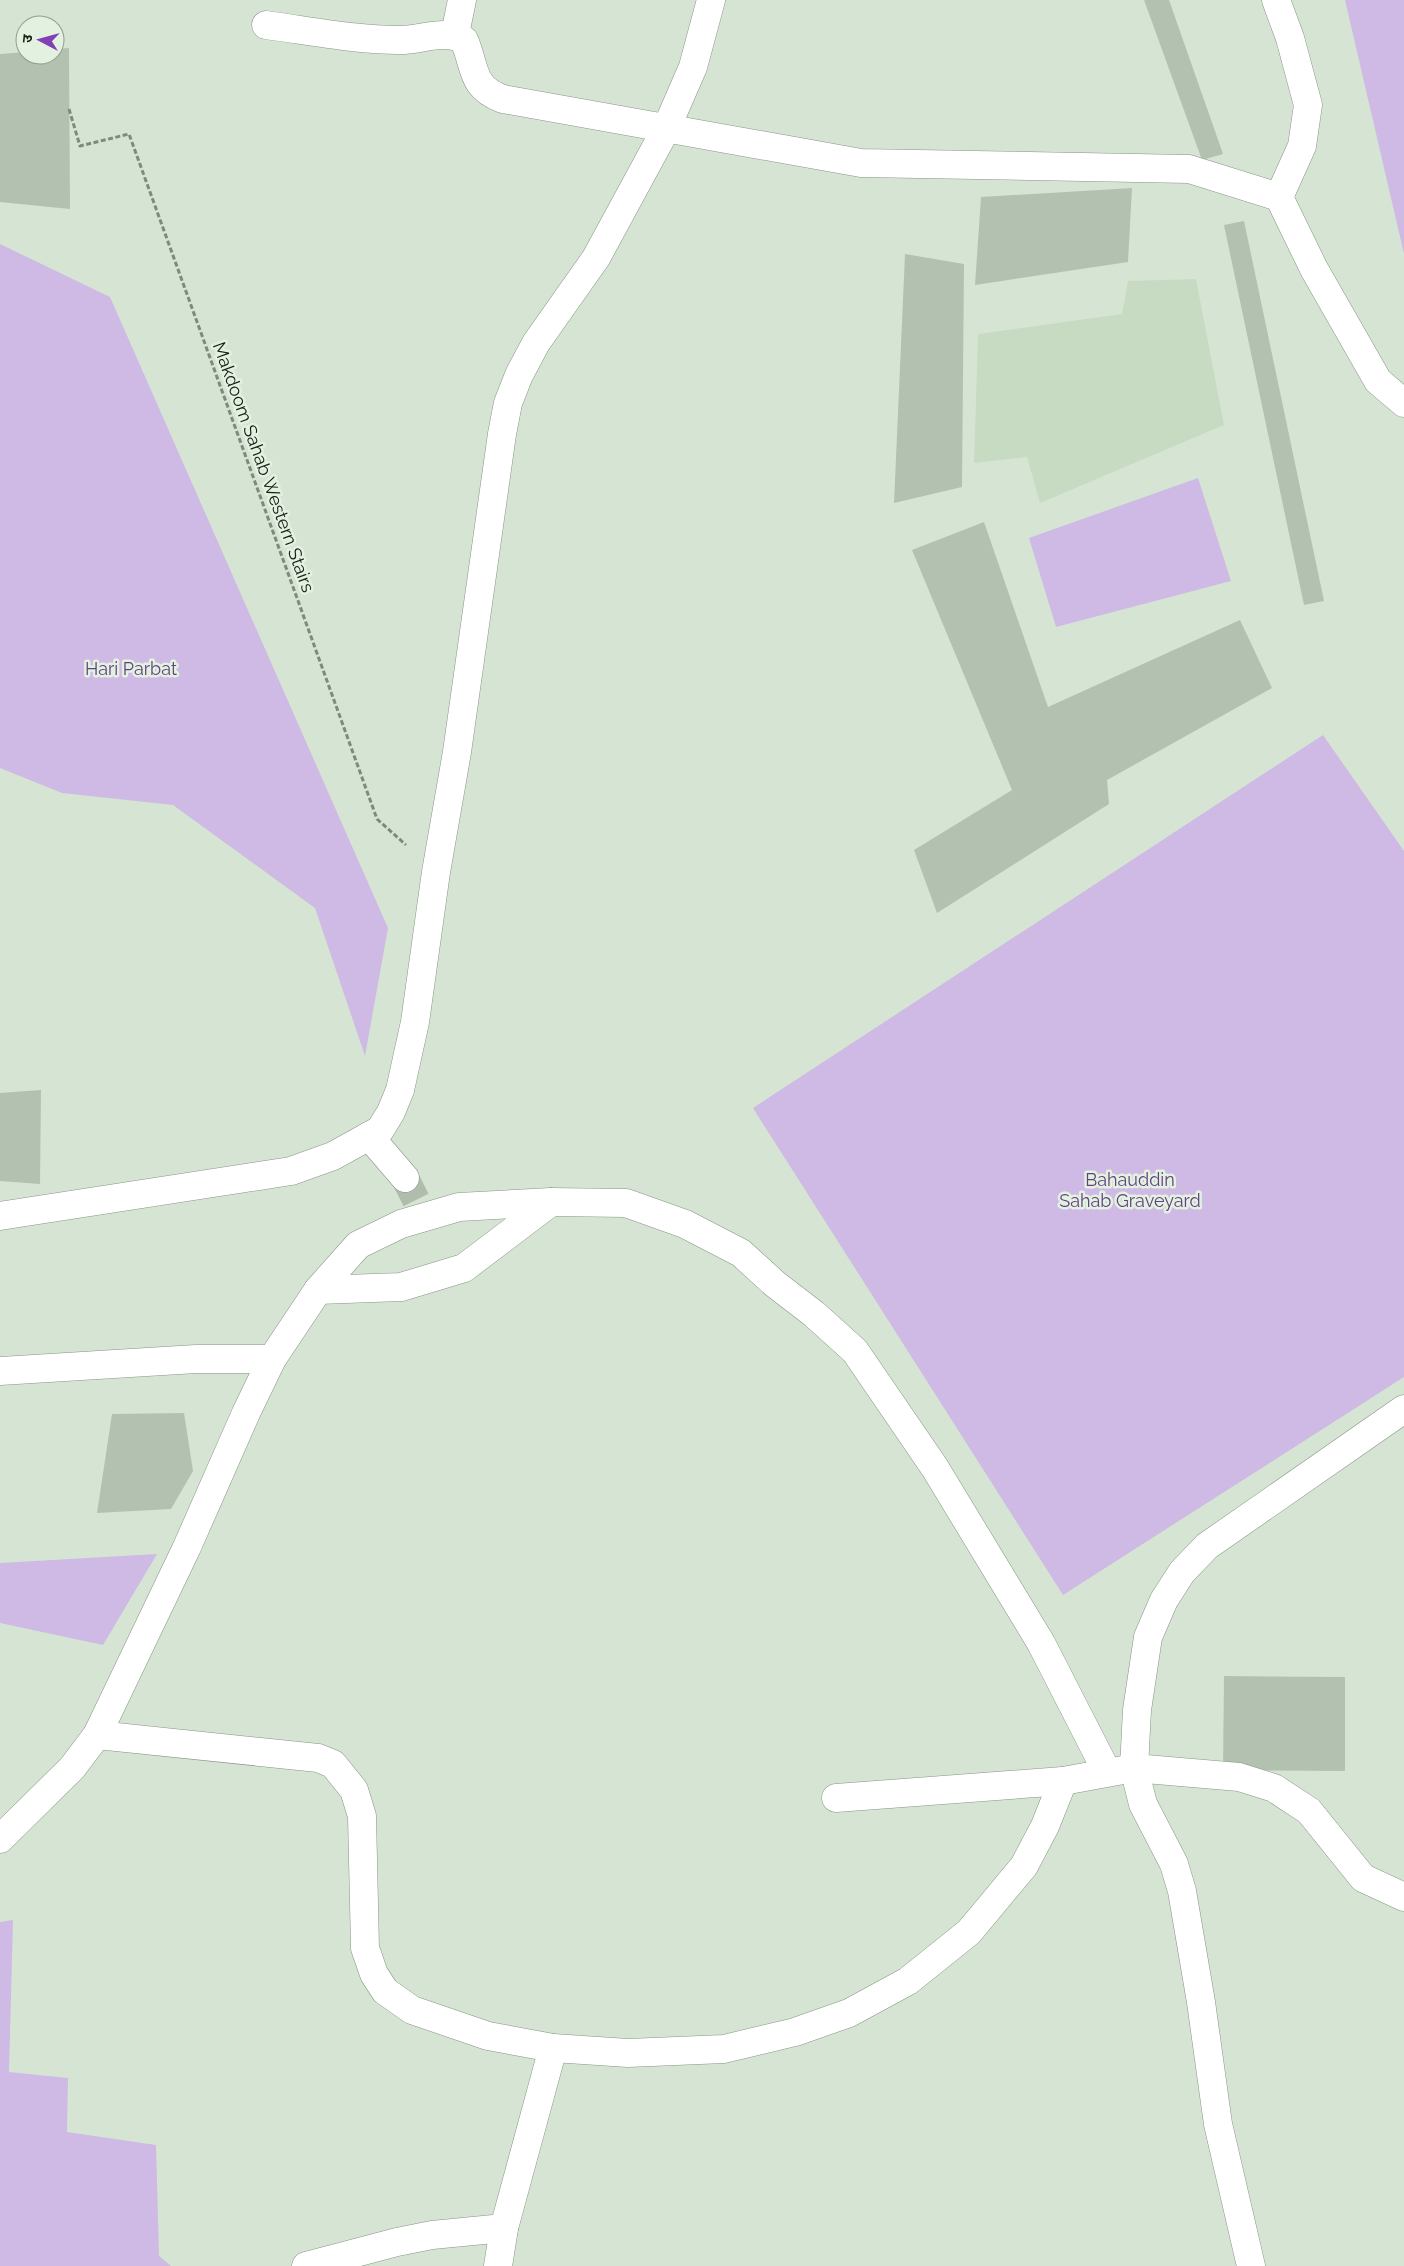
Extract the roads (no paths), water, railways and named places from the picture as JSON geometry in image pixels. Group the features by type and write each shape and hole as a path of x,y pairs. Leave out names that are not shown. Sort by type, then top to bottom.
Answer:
{"street":[{"path":"455,34 462,0"},
{"path":"0,1216 291,1171 333,1156 380,1130 391,1112 400,1090 415,1022 436,872 457,752 508,403 519,375 536,343 596,258 666,130 693,67 710,0"},
{"path":"1276,0 1290,38 1308,105 1302,146 1279,197"},
{"path":"266,25 355,38 402,40 455,34 464,40 475,77 481,86 491,94 503,99 666,130 861,163 1190,169 1279,197 1314,269 1378,381 1404,403"},
{"path":"369,1136 415,1198 459,1207 551,1202 626,1203 686,1224 741,1253 855,1351 935,1468 1040,1643 1143,1804 1174,1864 1182,1891 1201,2002 1218,2124 1251,2266"},
{"path":"0,1839 72,1768 97,1735 187,1548 246,1413 272,1359 318,1290 358,1245 401,1224 415,1198"},
{"path":"318,1290 401,1287 464,1268 551,1202"},
{"path":"0,1371 196,1360 272,1359"},
{"path":"1120,1770 1137,1710 1148,1637 1164,1600 1182,1572 1207,1546 1404,1409"},
{"path":"97,1735 318,1758 333,1764 354,1790 362,1816 365,1948 374,1974 385,1991 412,2010 479,2033 553,2048 628,2053 724,2049 795,2032 849,2012 908,1981 969,1932 1024,1866 1045,1826 1063,1782"},
{"path":"836,1798 1063,1782 1120,1770 1239,1777 1274,1788 1309,1811 1363,1878 1404,1897"},
{"path":"498,2266 504,2228 553,2048"},
{"path":"306,2266 397,2242 504,2228"}],"tunnel":[{"path":"405,1178 416,1200"}],"park label":[{"name":"Hari Parbat","path":"131,668"},
{"name":"Bahauddin Sahab Graveyard","path":"1130,1189"}]}
